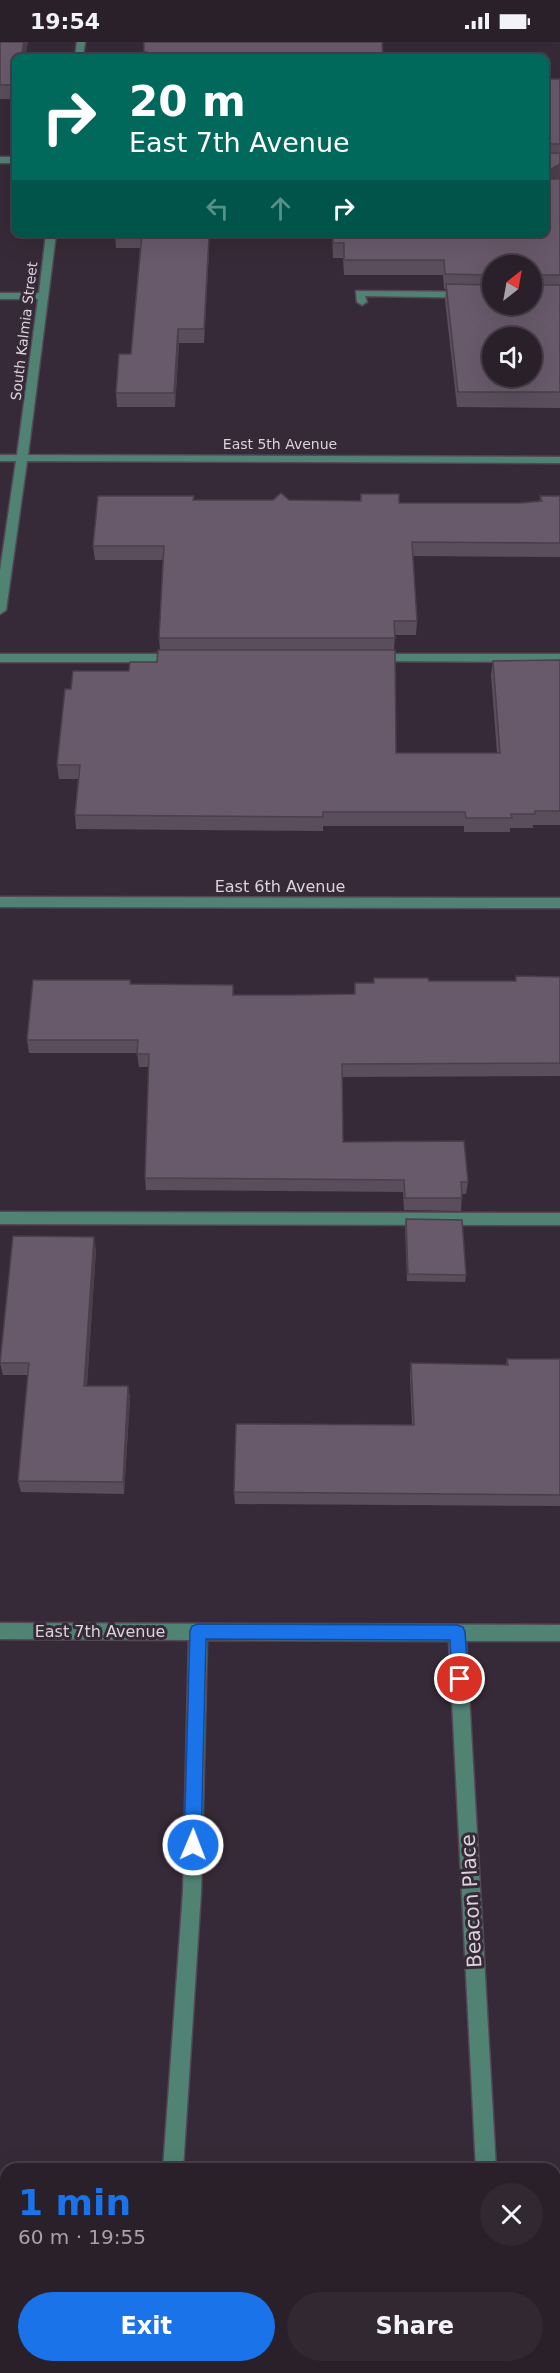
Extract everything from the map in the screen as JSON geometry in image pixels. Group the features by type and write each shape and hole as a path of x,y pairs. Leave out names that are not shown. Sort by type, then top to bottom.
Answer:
{"street":[{"name":"South Kalmia Street","path":"0,610 51,237"},
{"path":"362,302 359,293 482,295"},
{"path":"0,296 42,296"},
{"name":"East 5th Avenue","path":"0,458 560,460"},
{"path":"0,658 190,658"},
{"path":"369,658 560,658"},
{"name":"East 6th Avenue","path":"0,902 560,903"},
{"path":"0,1218 560,1219"},
{"name":"East 7th Avenue","path":"0,1630 560,1633"},
{"path":"173,2163 192,1892 198,1631"},
{"name":"Beacon Place","path":"457,1632 486,2163"}],"building":[{"path":"0,42 24,42 22,54 12,54 12,85 0,85"},
{"path":"144,42 382,42 383,54 147,54 147,52 144,52"},
{"path":"549,79 560,79 560,144 549,144"},
{"path":"549,153 560,153 560,164 549,170"},
{"path":"549,179 560,179 560,275 542,275 542,255 482,255 482,275 445,274 444,260 344,260 344,243 333,243 333,237 549,237"},
{"path":"142,237 209,237 204,329 178,329 174,393 116,393 119,354 131,354"},
{"path":"446,284 482,285 482,315 542,315 542,285 560,285 560,392 458,392"},
{"path":"281,493 289,500 361,501 361,494 399,494 399,503 521,503 542,501 540,496 560,496 560,543 412,542 417,621 394,621 395,638 159,638 164,546 93,546 98,496 194,496 193,500 273,500"},
{"path":"158,650 395,650 396,753 500,753 493,661 560,660 560,811 511,814 512,818 466,818 465,812 323,812 323,817 75,815 80,765 57,765 65,689 71,689 73,671 129,671 130,662 157,662"},
{"path":"516,976 560,977 560,1063 342,1064 343,1142 464,1141 468,1182 461,1182 462,1198 405,1198 404,1180 145,1178 149,1054 137,1054 138,1040 27,1040 33,980 130,980 130,984 233,985 233,995 297,995 355,994 355,983 374,983 374,978 428,978 429,981 516,981"},
{"path":"406,1219 462,1220 466,1275 408,1274"},
{"path":"13,1236 94,1237 84,1386 128,1386 123,1482 18,1481 29,1363 0,1363"},
{"path":"507,1359 560,1359 560,1495 234,1492 236,1424 414,1425 411,1363 508,1365"}],"route":[{"path":"193,1845 198,1631 457,1632 460,1679"}]}
